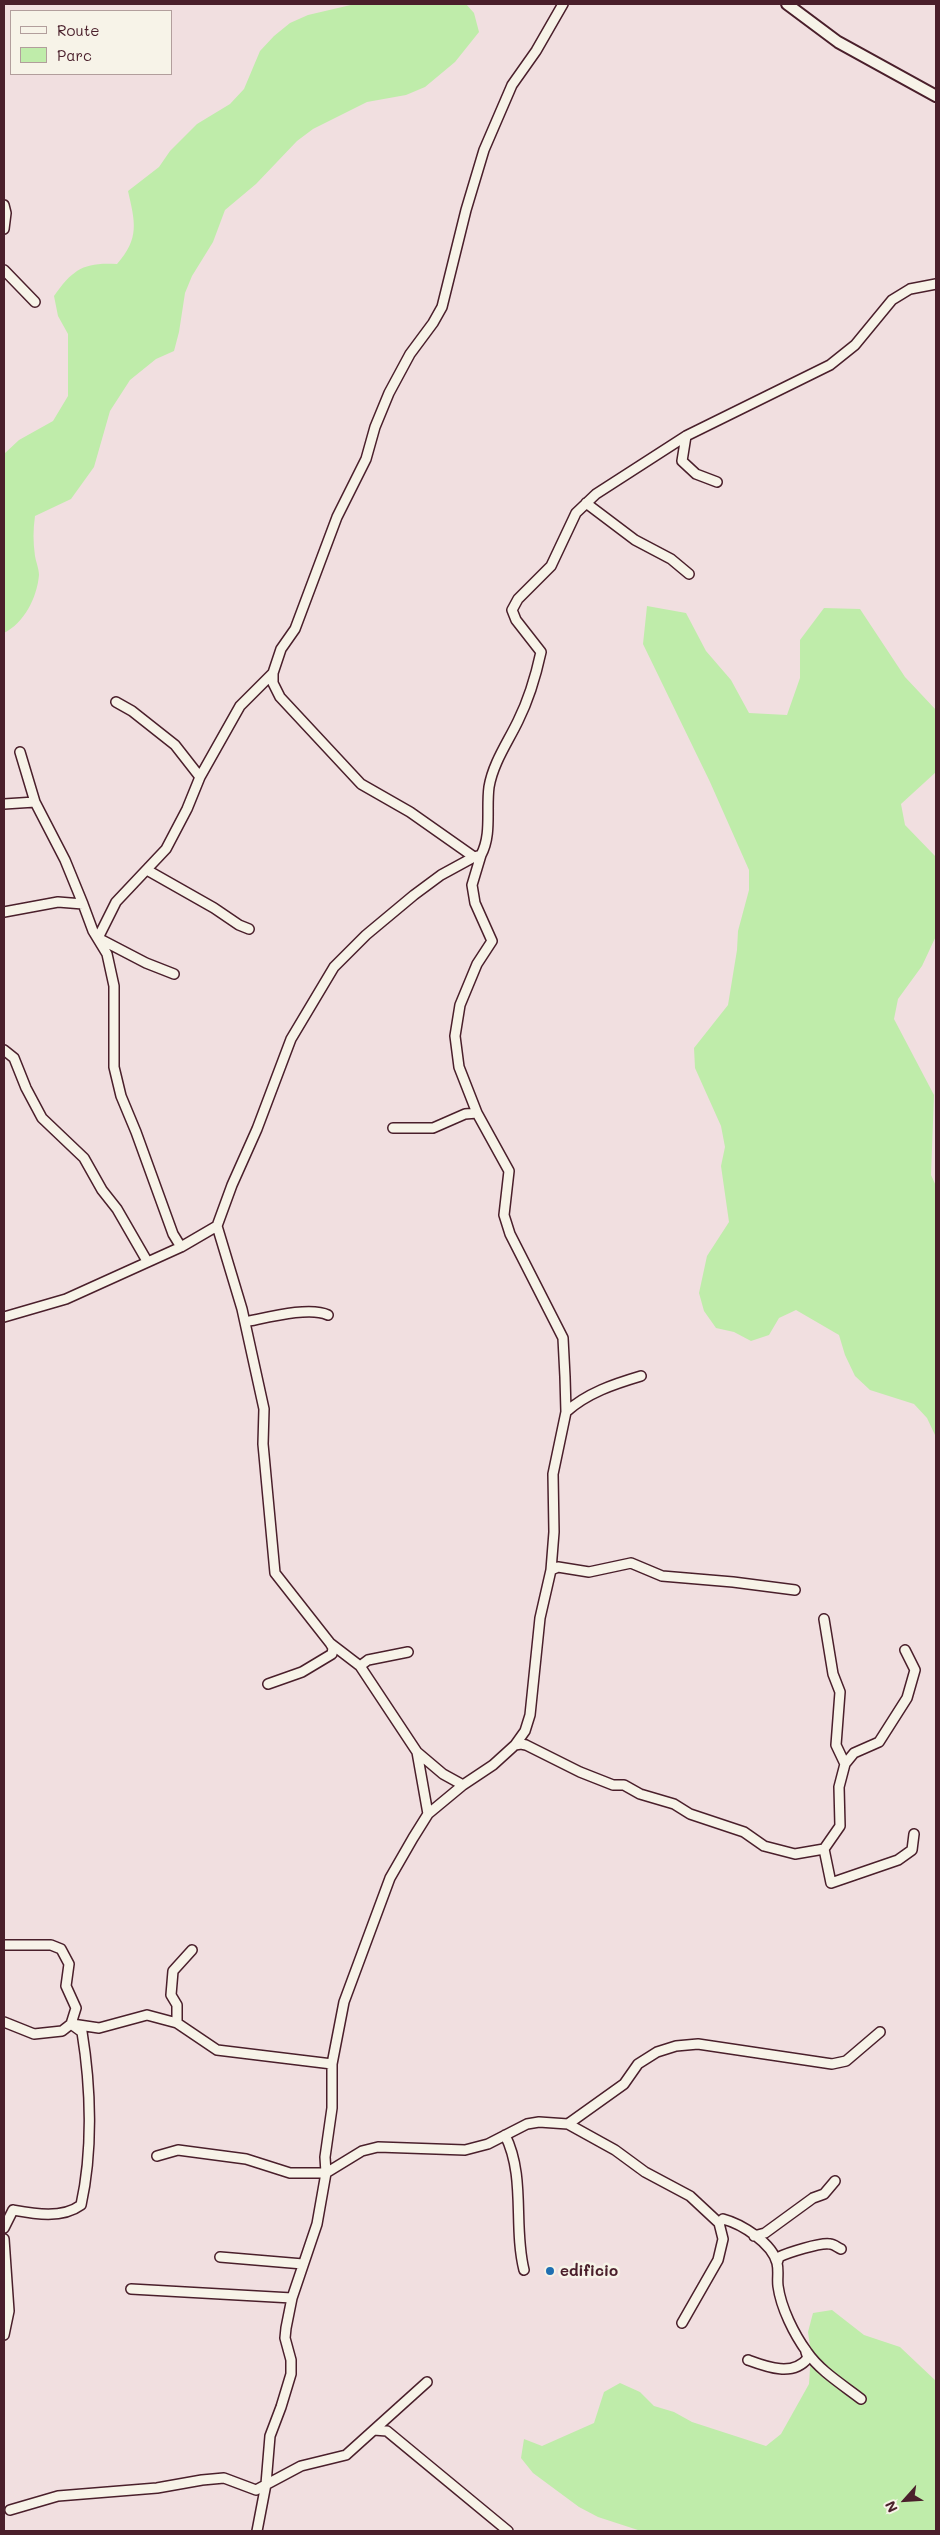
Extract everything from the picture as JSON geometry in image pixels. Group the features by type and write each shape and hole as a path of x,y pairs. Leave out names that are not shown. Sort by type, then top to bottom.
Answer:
{"street":[{"path":"478,856 410,812 361,784 280,697 273,683 273,673 281,649 295,629 337,517 366,459 375,427 389,393 410,354 433,323 442,306 466,210 484,150 512,85 520,70 536,51 563,4"},
{"path":"787,4 838,42 936,96"},
{"path":"4,205 6,213 4,229"},
{"path":"4,270 35,302"},
{"path":"257,2531 266,2484 270,2436 291,2374 291,2360 285,2338 292,2298 318,2224 326,2173 325,2157 332,2108 332,2064 344,2002 390,1878 428,1814 463,1785 493,1765 515,1745 525,1731 530,1715 540,1618 551,1570 554,1532 553,1474 566,1412 563,1338 510,1234 504,1215 509,1171 476,1113 459,1068 455,1036 460,1005 477,964 492,941 474,902 472,885 478,856 486,845 489,787 494,766 519,719 537,674 542,652 516,620 512,610 518,599 551,566 576,513 586,503 616,480 686,436 830,365 855,345 892,300 910,289 936,284"},
{"path":"686,436 682,461 696,474 717,482"},
{"path":"586,503 635,540 671,559 689,574"},
{"path":"98,938 116,902 166,849 188,809 200,777 240,706 273,673"},
{"path":"116,702 132,711 175,745 200,777"},
{"path":"20,752 36,802 65,860 98,938 107,954 114,986 114,1067 121,1096 167,1219 181,1247"},
{"path":"4,804 36,802"},
{"path":"463,1785 443,1774 417,1752 360,1666 330,1642 274,1573 264,1444 264,1409 245,1322 217,1226 228,1194 258,1129 291,1039 334,967 366,935 414,895 441,875 478,856"},
{"path":"147,870 214,908 239,925 249,929"},
{"path":"4,912 58,902 83,904"},
{"path":"98,938 146,963 174,974"},
{"path":"4,1050 14,1058 26,1088 42,1118 84,1158 102,1190 118,1209 147,1261"},
{"path":"393,1128 433,1128 465,1114 476,1113"},
{"path":"4,1316 66,1299 181,1247 217,1226"},
{"path":"245,1322 294,1313 323,1313 328,1316"},
{"path":"566,1412 591,1395 613,1384 641,1376"},
{"path":"551,1570 558,1567 589,1572 631,1563 662,1576 795,1590"},
{"path":"824,1620 833,1674 840,1692 836,1745 845,1764"},
{"path":"268,1684 302,1672 332,1654 333,1648 330,1642"},
{"path":"515,1745 526,1745 580,1772 613,1785 624,1785 640,1794 674,1804 690,1814 744,1832 764,1846 795,1854 824,1849 840,1826 839,1787 845,1764 854,1753 879,1742 907,1698 915,1670 905,1650"},
{"path":"360,1666 368,1660 408,1652"},
{"path":"417,1752 428,1814"},
{"path":"824,1849 831,1883 898,1860 912,1850 914,1834"},
{"path":"4,1945 50,1945 61,1949 69,1964 66,1986 76,2008 72,2024"},
{"path":"177,2023 177,2005 171,1995 173,1971 192,1950"},
{"path":"4,2022 34,2034 62,2030 72,2024 100,2028 148,2015 177,2023 217,2050 332,2064"},
{"path":"4,2228 13,2210 37,2215 72,2212 81,2206 88,2138 87,2061 82,2032 72,2024"},
{"path":"568,2124 624,2084 638,2064 657,2052 676,2046 698,2044 832,2064 846,2061 880,2032"},
{"path":"157,2156 178,2150 246,2159 290,2173 326,2173 362,2151 378,2147 465,2150 488,2144 527,2124 539,2122 568,2124 614,2150 644,2172 690,2196 719,2223 723,2239 718,2260 682,2323"},
{"path":"505,2135 510,2146 517,2182 519,2252 524,2270"},
{"path":"754,2236 765,2233 813,2198 824,2194 835,2181"},
{"path":"719,2223 723,2219 734,2222 768,2248 777,2263"},
{"path":"4,2239 9,2310 4,2334"},
{"path":"748,2360 770,2368 782,2369 804,2362 808,2358 790,2323 778,2287 777,2263 779,2257 784,2255 829,2243 841,2249"},
{"path":"220,2257 303,2264"},
{"path":"131,2289 292,2298"},
{"path":"806,2352 816,2363 861,2399"},
{"path":"10,2510 58,2496 157,2488 224,2478 256,2490 301,2466 346,2455 427,2382"},
{"path":"374,2430 387,2431 508,2531"}],"green space":[{"path":"355,4 466,4 474,13 479,32 455,62 425,87 406,95 367,102 313,129 297,141 256,184 225,210 213,242 192,276 185,293 174,351 156,359 130,380 110,411 94,467 71,499 35,516 34,546 39,570 36,592 28,609 18,623 4,633 4,454 19,440 53,421 68,396 68,334 58,316 54,296 67,279 80,269 96,264 117,264 129,246 134,229 128,191 159,167 170,151 197,124 230,104 244,89 260,51 274,36 290,23 308,15"},
{"path":"647,606 686,613 706,651 731,680 749,713 787,715 800,678 800,640 824,608 860,609 905,677 936,710 936,772 901,804 905,825 936,857 936,936 922,966 898,999 894,1019 934,1095 931,1175 936,1186 936,1450 935,1435 927,1418 914,1404 870,1390 855,1376 845,1355 839,1335 796,1310 779,1318 769,1335 751,1341 734,1332 716,1328 704,1311 699,1293 707,1256 729,1222 721,1166 725,1147 721,1126 695,1068 694,1048 728,1005 737,950 738,931 749,890 749,870 710,782 643,644"},
{"path":"832,2310 864,2335 900,2347 936,2381 936,2531 641,2531 598,2517 579,2507 533,2473 521,2458 524,2439 542,2446 594,2423 604,2392 620,2383 640,2392 654,2406 674,2412 692,2422 766,2446 781,2434 809,2384 811,2353 808,2332 813,2313"}],"place":[{"name":"edificio","path":"550,2271"}]}
